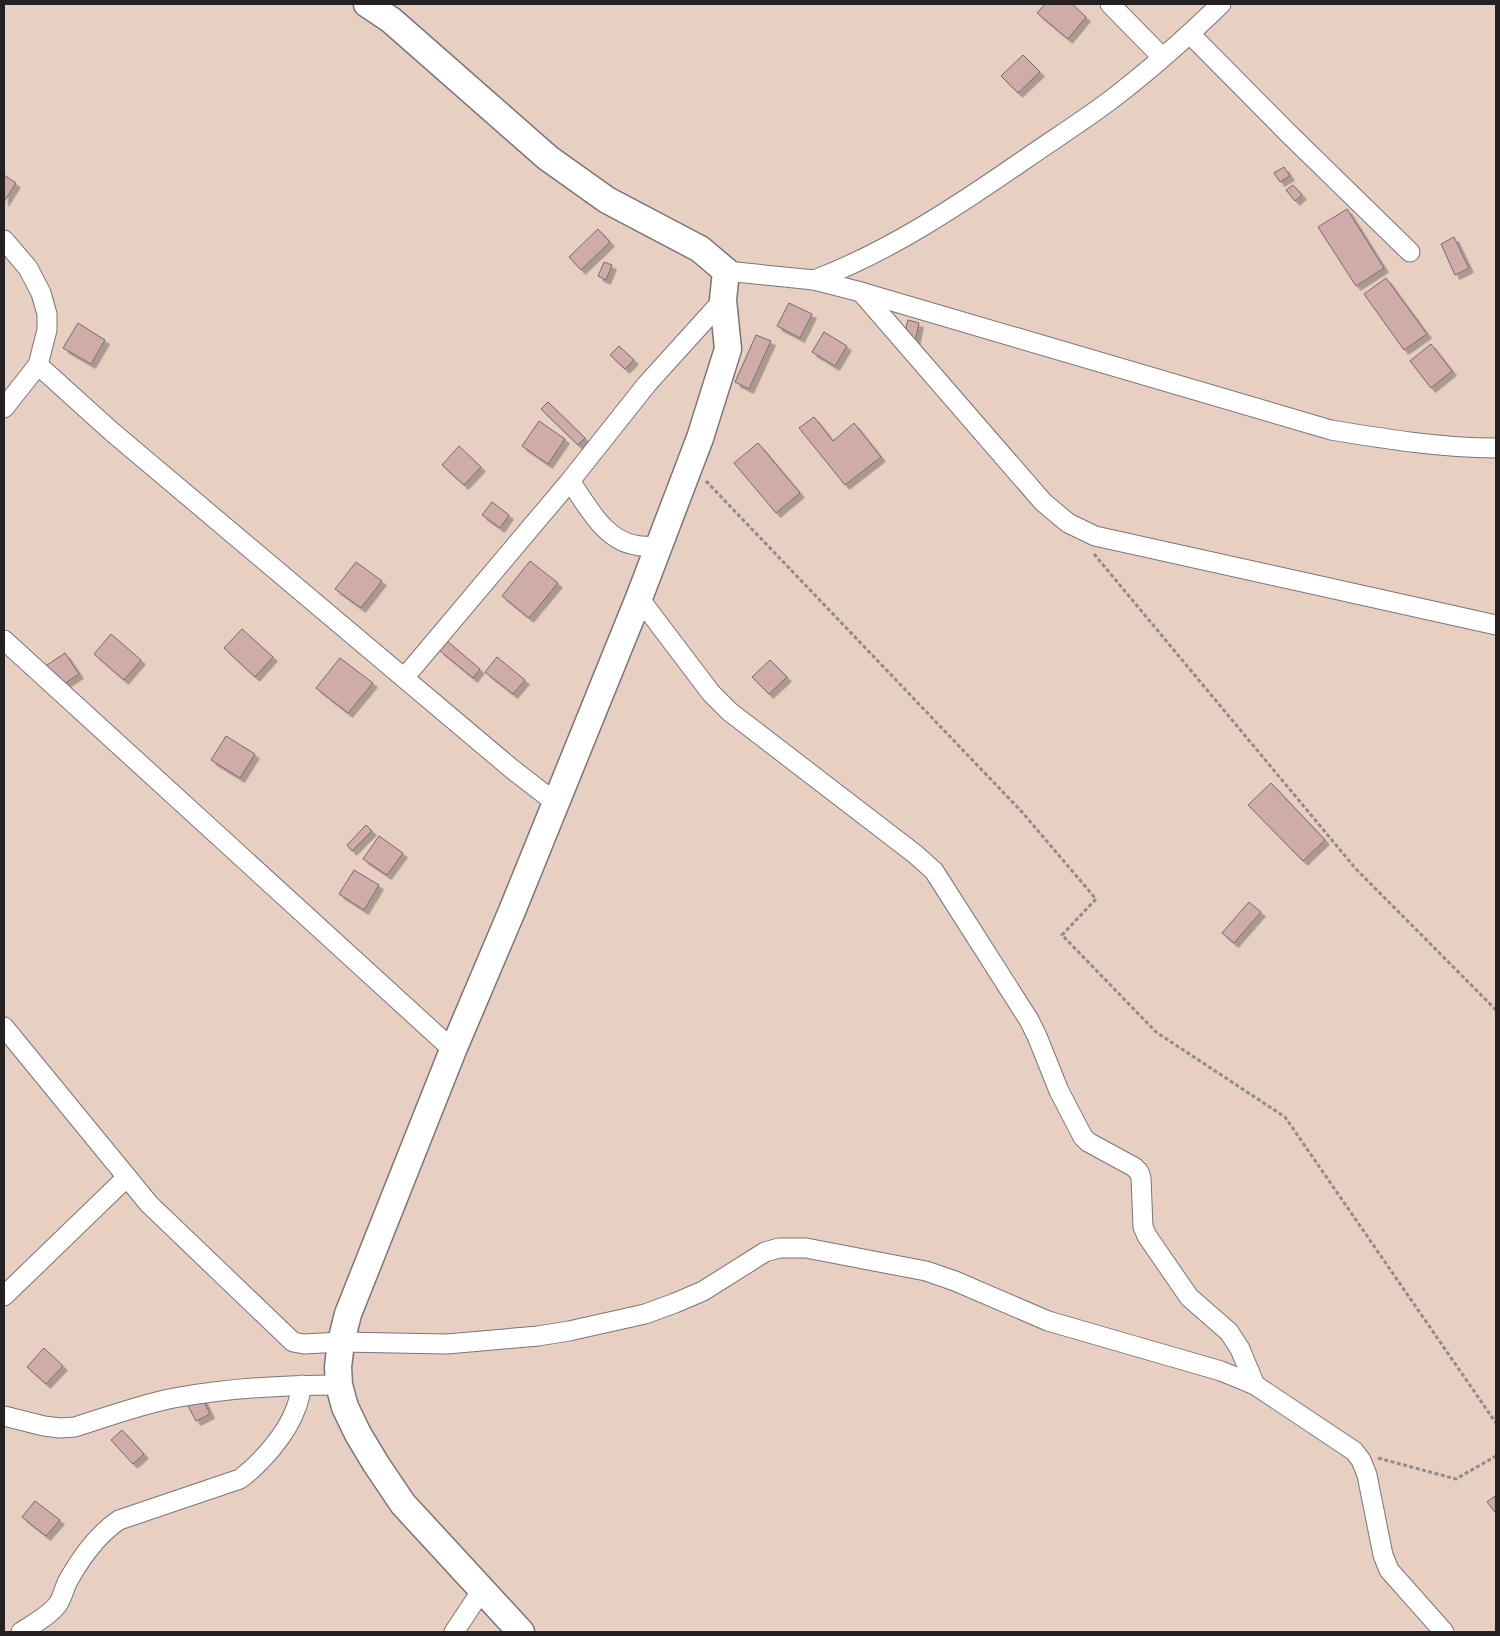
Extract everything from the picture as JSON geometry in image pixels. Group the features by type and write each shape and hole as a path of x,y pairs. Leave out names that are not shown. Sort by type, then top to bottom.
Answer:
{"street":[{"path":"367,4 391,20 548,158 607,200 700,249 726,271 814,280 860,292 1332,430 1396,440 1469,448 1496,448"},
{"path":"1110,4 1162,57"},
{"path":"814,280 841,270 906,237 980,190 1112,99 1190,34 1221,4"},
{"path":"1190,34 1288,134 1410,252"},
{"path":"4,240 28,268 41,293 47,314 47,330 38,365 4,408"},
{"path":"521,1632 403,1504 376,1464 345,1407 339,1385 338,1367 341,1342 348,1314 453,1050 556,803 639,598 690,465 728,349 723,300 726,271"},
{"path":"860,292 1043,502 1068,523 1095,536 1496,625"},
{"path":"404,678 570,481 647,384 723,300"},
{"path":"38,365 111,431 512,769 556,803"},
{"path":"570,481 606,530 618,539 634,545 659,547"},
{"path":"639,598 711,693 730,712 915,854 934,871 1029,1020 1059,1091 1083,1137 1088,1142 1134,1166 1139,1172 1141,1178 1143,1227 1147,1236 1189,1297 1229,1332 1240,1349 1255,1385"},
{"path":"4,640 453,1050"},
{"path":"4,1027 149,1204 293,1342 304,1344 341,1342 447,1344 538,1336 568,1331 645,1314 676,1303 703,1291 766,1252 793,1247 926,1271 955,1281 1048,1321 1191,1361 1255,1385 1354,1451 1361,1460 1366,1475 1384,1555 1390,1570 1444,1632"},
{"path":"4,1296 127,1177"},
{"path":"4,1416 44,1426 75,1427 173,1398 302,1385 339,1385"},
{"path":"21,1632 53,1610 60,1602 68,1581 81,1559 94,1542 113,1524 119,1520 240,1480 252,1470 287,1428 296,1409 302,1385"},
{"path":"454,1632 482,1590"}],"path":[{"path":"690,465 1022,812 1096,899 1062,935 1156,1032 1285,1117 1496,1423"},
{"path":"1093,553 1356,869 1496,1010"},
{"path":"1354,1451 1456,1479 1496,1456"}],"shaded area":[{"path":"4,4 1496,4 1496,1632 4,1632"}],"building":[{"path":"1045,4 1072,4 1086,17 1068,39 1037,13"},
{"path":"1023,55 1040,72 1018,93 1001,76"},
{"path":"1284,167 1290,176 1280,182 1274,173"},
{"path":"4,175 16,183 4,202"},
{"path":"1293,185 1302,195 1295,201 1286,190"},
{"path":"1347,209 1384,268 1356,286 1318,227"},
{"path":"598,229 610,242 581,270 569,257"},
{"path":"1454,237 1469,268 1455,275 1441,244"},
{"path":"604,262 612,265 606,280 598,276"},
{"path":"1386,278 1427,334 1404,350 1364,294"},
{"path":"789,303 812,314 800,338 777,326"},
{"path":"908,320 919,323 915,343 903,340"},
{"path":"78,323 105,340 91,364 63,348"},
{"path":"824,332 847,346 835,366 812,352"},
{"path":"756,335 771,341 749,389 735,382"},
{"path":"1431,344 1452,371 1431,388 1410,361"},
{"path":"619,346 634,360 625,369 610,355"},
{"path":"548,402 585,438 578,445 541,409"},
{"path":"814,417 833,441 854,423 881,457 845,485 799,428"},
{"path":"539,421 565,439 548,464 522,446"},
{"path":"758,443 800,493 776,513 734,463"},
{"path":"459,446 481,467 464,485 442,465"},
{"path":"492,502 509,515 500,528 482,515"},
{"path":"530,561 558,583 529,618 502,596"},
{"path":"356,562 382,581 361,608 335,589"},
{"path":"242,629 273,657 255,677 224,648"},
{"path":"111,634 141,660 124,680 94,654"},
{"path":"447,641 480,669 473,678 439,650"},
{"path":"65,653 79,674 58,688 44,667"},
{"path":"497,657 525,680 513,694 485,672"},
{"path":"340,658 373,683 348,713 316,688"},
{"path":"770,660 787,677 769,694 752,677"},
{"path":"226,736 255,754 240,778 211,760"},
{"path":"1271,783 1325,840 1303,861 1248,805"},
{"path":"366,825 372,831 352,851 347,845"},
{"path":"379,836 403,853 387,875 363,859"},
{"path":"354,870 379,885 364,910 339,894"},
{"path":"1249,902 1261,912 1234,943 1222,933"},
{"path":"44,1348 63,1366 46,1384 27,1367"},
{"path":"201,1395 210,1414 196,1421 186,1402"},
{"path":"122,1430 144,1454 133,1464 111,1440"},
{"path":"1495,1496 1496,1511 1495,1512 1487,1502"},
{"path":"35,1501 60,1520 46,1536 22,1517"}]}
